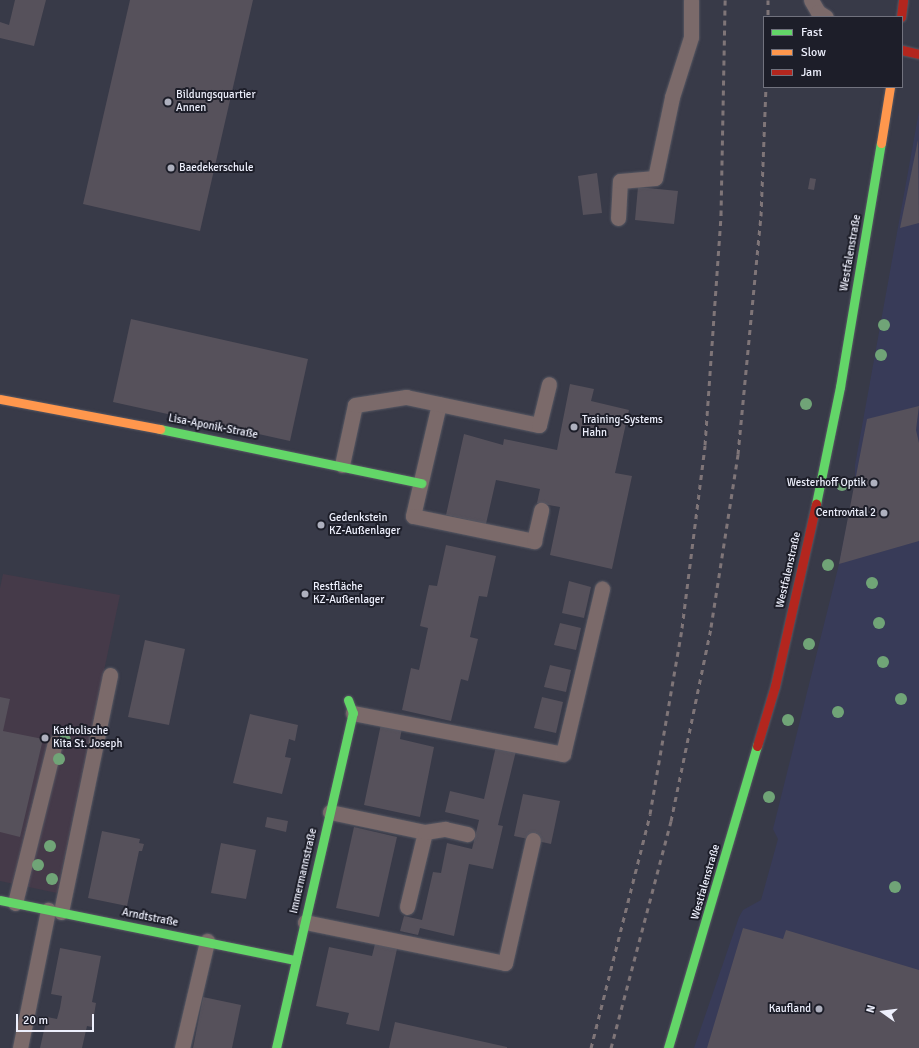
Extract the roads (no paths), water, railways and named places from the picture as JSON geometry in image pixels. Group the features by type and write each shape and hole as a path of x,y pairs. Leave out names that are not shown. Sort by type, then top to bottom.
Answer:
{"street":[{"path":"901,16 903,3 914,10"},
{"path":"903,50 919,54"},
{"name":"Westfalenstraße","path":"668,1048 775,686 805,558 838,395 890,88"},
{"name":"Lisa-Aponik-Straße","path":"0,399 342,465 421,483"},
{"name":"Immermannstraße","path":"276,1048 330,812 351,706"},
{"name":"Arndtstraße","path":"7,901 296,960"}],"lane":[{"path":"618,218 620,181 655,178 672,97 691,37 691,0"},
{"path":"811,0 818,12 824,16"},
{"path":"342,465 355,406 406,396 539,425 549,384"},
{"path":"439,404 413,516 534,541 541,510"},
{"path":"351,706 563,754 602,588"},
{"path":"20,1048 110,675"},
{"path":"7,901 55,743"},
{"path":"330,812 425,832 445,829 467,834"},
{"path":"407,907 425,832"},
{"path":"305,922 506,964 533,840"},
{"path":"182,1048 206,941"}],"railway":[{"path":"591,1048 650,814 682,628 705,445 721,215 725,0"},
{"path":"768,0 768,16"},
{"path":"611,1048 671,821 711,627 738,454 761,216 766,88"}],"place":[{"name":"Bildungsquartier Annen","path":"168,102"},
{"name":"Baedekerschule","path":"171,168"},
{"name":"Training-Systems Hahn","path":"574,427"},
{"name":"Westerhoff Optik","path":"874,483"},
{"name":"Centrovital 2","path":"884,513"},
{"name":"Gedenkstein KZ-Außenlager","path":"321,525"},
{"name":"Restfläche KZ-Außenlager","path":"305,594"},
{"name":"Katholische Kita St. Joseph","path":"45,738"},
{"name":"Kaufland","path":"819,1009"}]}
